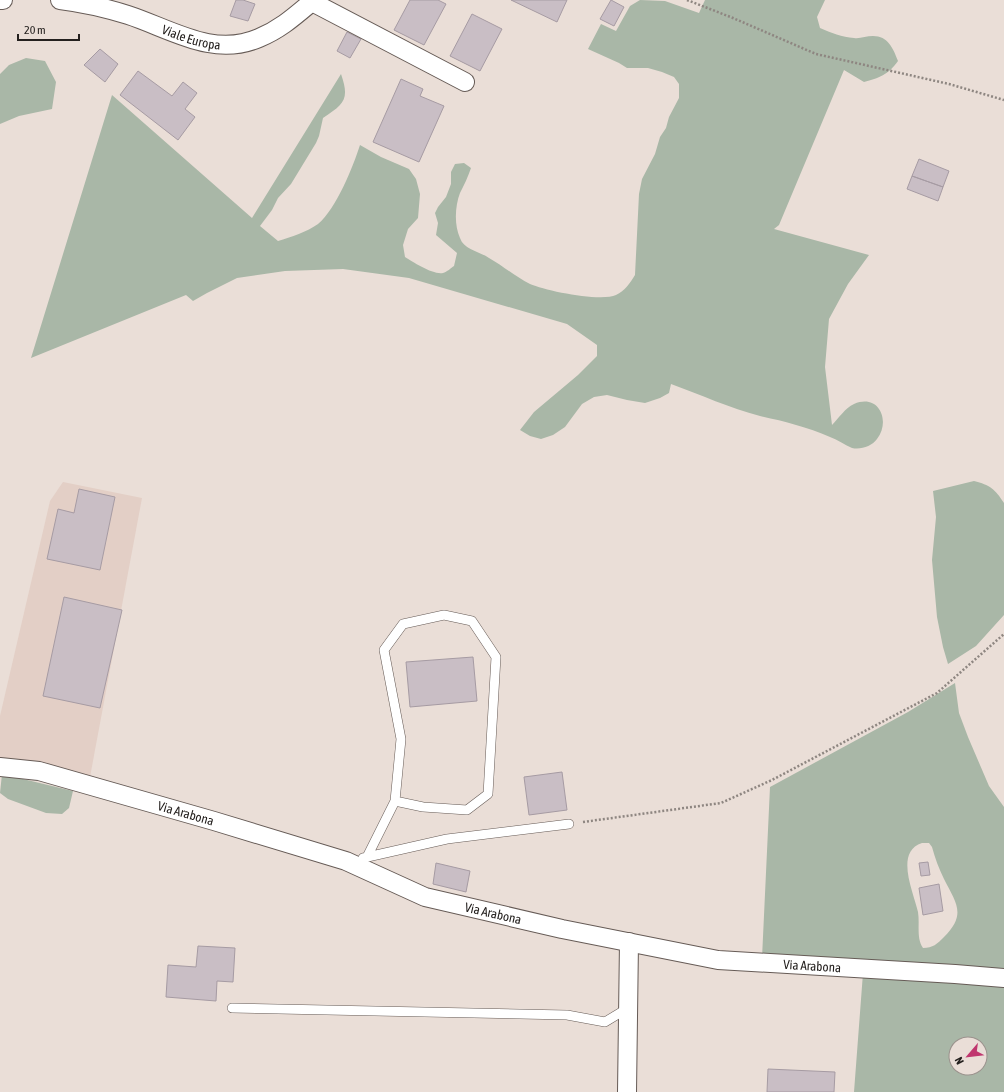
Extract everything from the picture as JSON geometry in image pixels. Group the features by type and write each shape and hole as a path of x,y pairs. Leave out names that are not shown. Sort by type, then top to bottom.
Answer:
{"street":[{"name":"Viale Europa","path":"60,0 90,4 130,15 192,40 220,46 240,44 258,39 283,26 313,1"},
{"path":"313,1 465,82"},
{"name":"Via Arabona","path":"0,767 39,771 214,821 346,861 425,897 562,929 718,960 1004,978"},
{"path":"627,1092 629,942"}],"lane":[{"path":"367,857 395,801 401,739 384,650 403,624 444,615 472,621 496,657 488,794 466,810 423,807 395,801"},
{"path":"346,861 447,839 569,824"},
{"path":"232,1008 567,1015 605,1022 628,1008"}],"path":[{"path":"687,0 816,54 949,84 1004,100"},
{"path":"569,824 722,804 772,780 937,693 1004,634"}],"shaded area":[{"path":"63,482 142,498 90,777 0,759 0,716 50,501"}],"green space":[{"path":"640,0 665,1 699,13 705,0 825,0 817,17 820,28 837,34 856,38 870,36 883,38 894,52 898,61 887,73 874,79 864,82 844,70 779,225 774,229 869,255 848,284 829,319 825,367 832,425 854,404 870,402 876,405 880,411 883,424 881,432 877,439 869,445 863,448 852,448 813,430 738,409 671,384 669,393 645,403 607,395 594,397 582,404 565,427 553,435 541,439 530,436 520,430 534,412 578,375 597,356 597,345 567,324 409,278 343,269 285,271 237,278 193,301 186,295 31,358 112,95 252,218 341,74 345,90 343,100 336,109 323,118 316,143 291,184 278,198 272,210 260,226 278,241 309,229 318,224 325,217 343,187 360,145 381,157 409,169 416,179 420,194 418,218 408,229 403,245 405,257 418,265 439,273 443,273 454,266 457,253 436,235 438,223 435,213 446,197 451,184 451,172 455,164 464,163 471,168 458,198 456,216 458,233 462,242 468,248 494,261 530,284 538,287 573,295 609,297 616,295 627,286 635,275 639,194 642,179 655,154 660,137 666,128 669,117 679,98 679,84 674,77 662,72 648,68 627,68 588,49 601,24 616,31 630,6"},
{"path":"26,58 45,61 56,82 52,109 19,116 0,124 0,74 9,65"},
{"path":"974,481 992,488 1004,503 1004,615 976,646 948,664 937,617 932,560 936,517 933,491"},
{"path":"955,683 959,713 968,737 989,786 1004,807 1004,973 762,958 770,787 908,712","holes":["922,843 929,843 955,902 957,915 951,929 937,944 923,948 919,935 919,917 910,884 907,864 909,855 914,848"]},
{"path":"2,774 73,791 69,808 62,814 46,813 8,799 0,793"},
{"path":"863,973 1004,983 1004,1092 854,1092"}],"building":[{"path":"236,0 243,0 255,4 248,21 230,16"},
{"path":"410,0 438,0 446,4 424,45 394,30"},
{"path":"511,0 567,0 557,22"},
{"path":"611,0 624,7 614,26 600,19"},
{"path":"472,14 502,29 480,71 450,56"},
{"path":"347,32 361,39 350,58 337,51"},
{"path":"100,49 118,64 105,82 84,65"},
{"path":"138,71 172,96 183,82 197,93 185,109 195,117 178,140 120,95"},
{"path":"401,79 423,89 420,96 444,106 419,162 373,142"},
{"path":"919,159 949,171 943,187 912,176"},
{"path":"912,176 943,187 938,201 907,189"},
{"path":"79,489 115,497 100,570 47,559 58,509 74,513"},
{"path":"64,597 122,610 100,708 43,696"},
{"path":"473,657 477,701 410,707 406,662"},
{"path":"562,772 567,810 529,815 524,777"},
{"path":"928,862 930,875 921,876 919,863"},
{"path":"436,863 470,871 466,892 433,884"},
{"path":"939,884 943,911 923,915 919,888"},
{"path":"198,946 235,948 233,982 217,981 216,1001 166,997 168,965 196,967"},
{"path":"768,1069 835,1072 834,1092 767,1092"}]}
